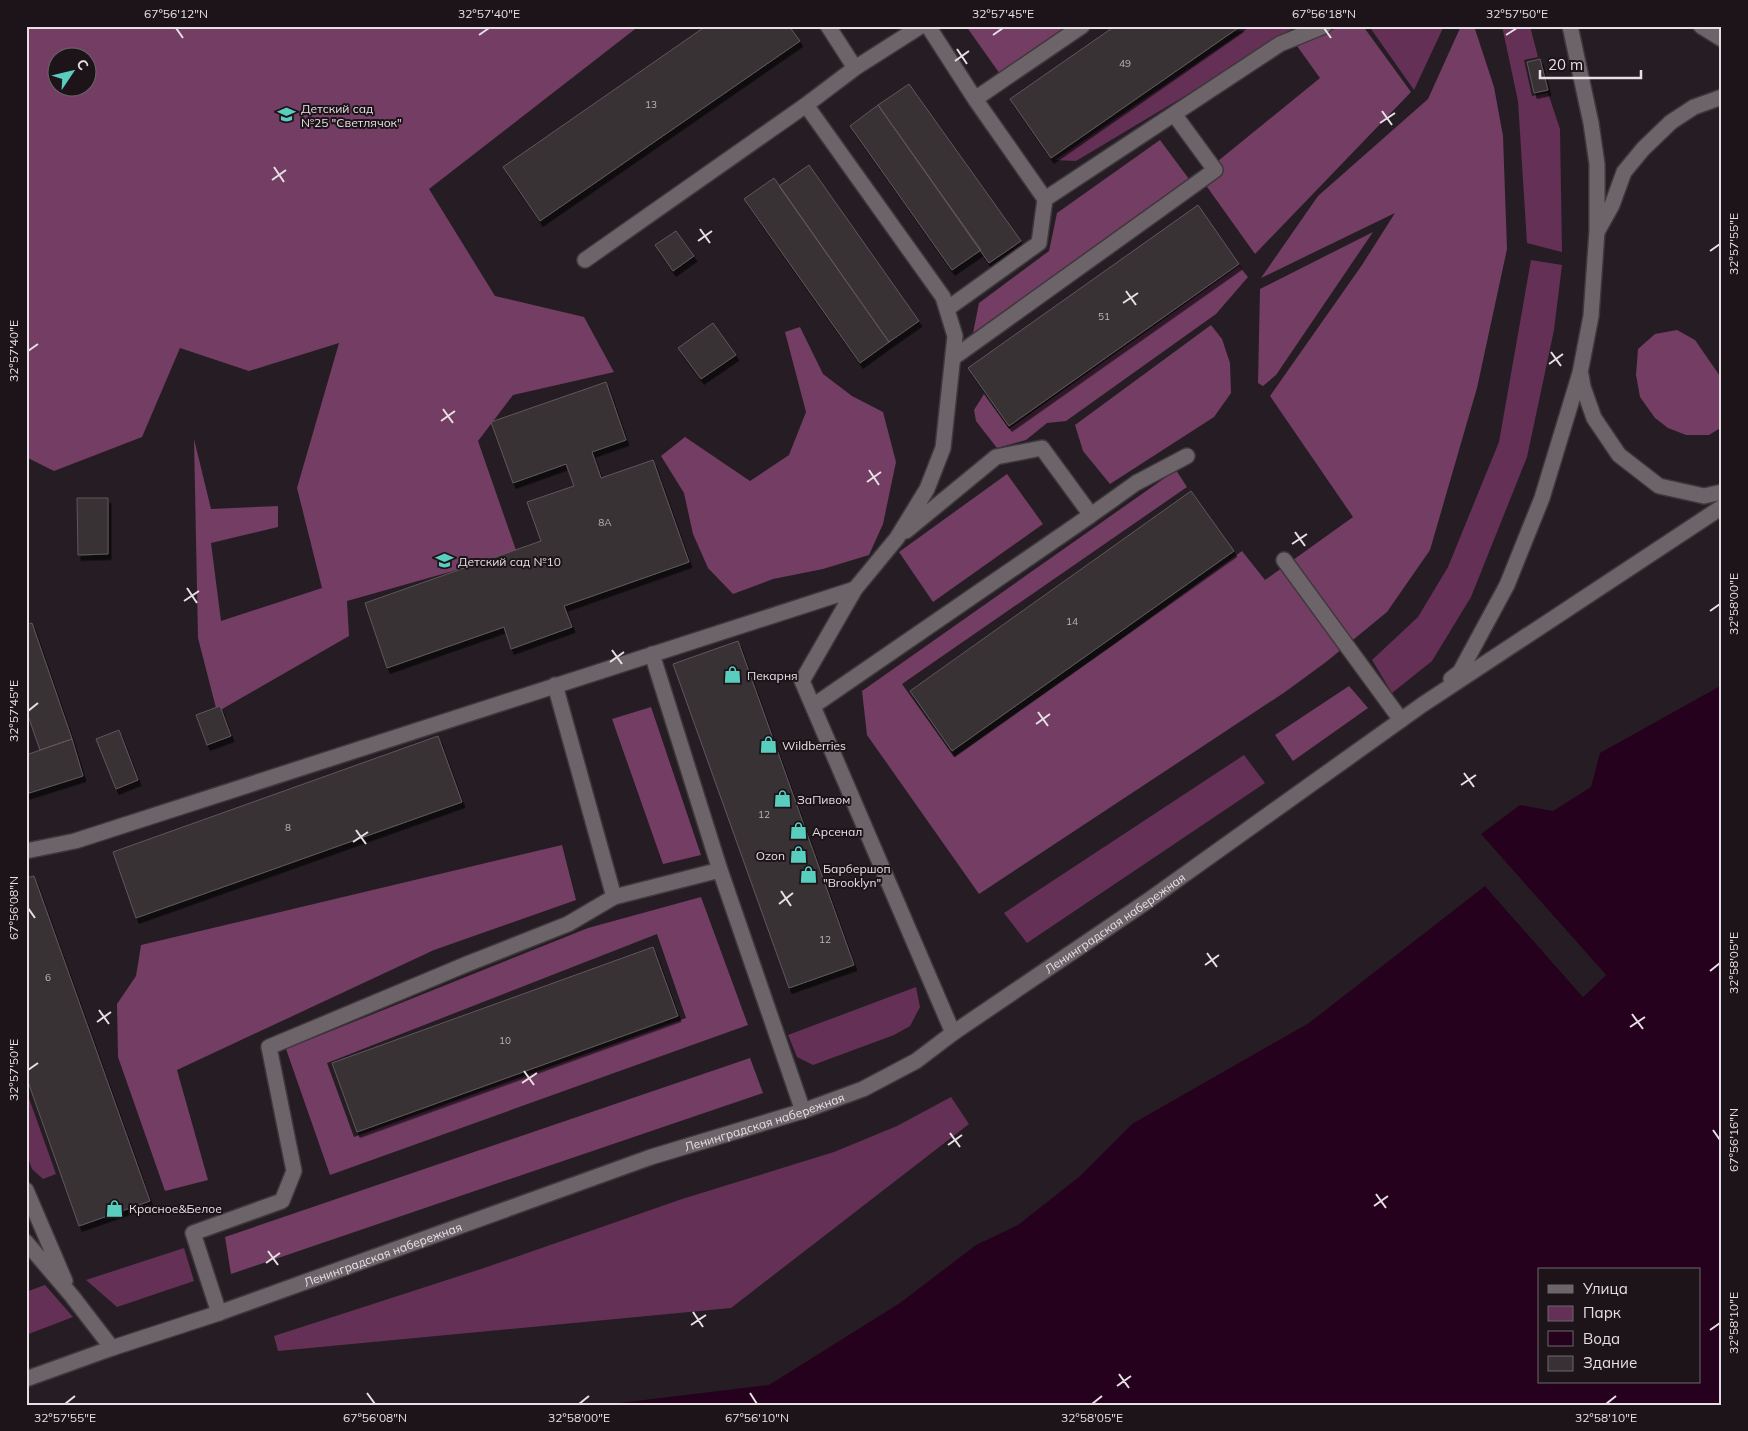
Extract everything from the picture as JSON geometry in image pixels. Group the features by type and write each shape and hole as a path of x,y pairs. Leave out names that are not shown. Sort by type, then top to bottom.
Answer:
{"main road":[{"path":"828,26 855,68"},
{"path":"585,260 806,105 855,68 921,26"},
{"path":"928,26 975,99 1045,199 1039,244 947,309"},
{"path":"975,99 1082,26"},
{"path":"1045,199 1280,44 1324,26"},
{"path":"1422,705 1460,672 1507,585 1542,498 1580,374 1591,316 1597,231 1597,164 1591,123 1570,26"},
{"path":"1701,26 1722,39"},
{"path":"1597,231 1612,205 1624,172 1643,149 1670,122 1694,107 1722,97"},
{"path":"806,105 943,296 955,336 943,448 927,488 897,538 855,589 802,681 953,1033"},
{"path":"953,358 1215,170 1174,114"},
{"path":"1580,374 1594,418 1619,455 1659,486 1704,496 1722,492"},
{"path":"897,538 996,457 1042,448 1091,515"},
{"path":"813,706 1136,482 1187,456"},
{"path":"1422,705 1722,507"},
{"path":"1284,560 1400,720"},
{"path":"26,851 75,840 855,589"},
{"path":"652,654 720,870 803,1111"},
{"path":"555,685 614,897"},
{"name":"Ленинградская набережная","path":"26,1379 112,1348 219,1313 651,1157 803,1111 863,1089 916,1061 953,1033 1154,897 1422,705"},
{"path":"219,1313 193,1233 282,1200 294,1171 269,1047 568,924 614,897 720,870"},
{"path":"26,1190 72,1296"},
{"path":"26,1242 72,1296 112,1348"}],"green space":[{"path":"1251,26 1296,26 1235,66 1076,161 1055,160"},
{"path":"1369,26 1444,26 1414,90"},
{"path":"1502,26 1530,26 1538,57 1524,60 1532,96 1548,93 1560,129 1562,252 1527,243 1518,101"},
{"path":"1531,260 1562,265 1554,330 1527,457 1471,597 1432,661 1392,693 1372,660 1418,617 1448,567 1499,442"},
{"path":"1244,755 1265,783 1027,943 1004,913"},
{"path":"916,987 920,1007 910,1026 894,1035 813,1065 797,1057 788,1035"},
{"path":"26,1090 56,1174 43,1179 32,1169 26,1152"},
{"path":"951,1097 969,1124 731,1308 278,1351 274,1336 484,1268 682,1199 834,1152 897,1126"},
{"path":"184,1248 194,1281 117,1307 86,1280"},
{"path":"45,1285 73,1317 26,1335 26,1292"}],"shaded area":[{"path":"26,26 639,26 429,189 495,296 584,317 614,372 513,395 478,441 517,553 347,601 349,636 217,712 198,638 194,439 211,509 278,506 278,527 211,543 221,621 322,588 297,488 339,343 249,371 180,348 142,437 54,471 26,457"},
{"path":"966,26 1068,26 1000,74"},
{"path":"1341,26 1363,26 1411,92 1255,254 1205,184 1224,170 1218,161 1320,78 1297,46"},
{"path":"1461,26 1474,26 1494,87 1503,136 1507,249 1477,388 1430,550 1387,612 1326,662 1285,692 979,894 867,735 862,691 1176,470 1187,487 902,684 954,757 1242,551 1265,580 1353,517 1270,396 1362,265 1395,213 1261,278 1318,196 1428,99"},
{"path":"1160,140 1189,179 972,338 979,303 1049,251 1057,213"},
{"path":"1373,232 1276,375 1263,386 1258,383 1260,289"},
{"path":"1239,266 1248,277 1216,314 1066,421 1047,423 1026,440 997,448 976,421 974,410 984,394 1009,429"},
{"path":"1211,325 1222,339 1230,363 1231,393 1214,417 1110,484 1083,451 1075,425"},
{"path":"800,327 823,374 852,396 883,412 896,462 883,524 869,555 823,569 773,579 733,594 708,568 693,534 684,493 661,456 685,437 750,481 789,455 806,412 785,332"},
{"path":"1677,330 1695,340 1722,379 1722,427 1709,435 1686,435 1668,428 1655,418 1640,397 1636,375 1638,349 1655,334"},
{"path":"1007,474 1043,524 933,602 899,552"},
{"path":"1349,686 1368,708 1293,761 1275,735"},
{"path":"651,707 701,855 663,864 612,719"},
{"path":"562,845 576,900 434,950 177,1070 208,1180 165,1191 118,1057 117,1004 136,976 141,945"},
{"path":"701,897 748,1025 330,1175 286,1049 588,928","holes":["657,934 686,1018 354,1137 327,1063"]},
{"path":"750,1058 763,1093 231,1274 225,1237"}],"water":[{"path":"1722,685 1722,1405 603,1405 769,1385 900,1303 976,1245 1018,1225 1079,1177 1132,1124 1309,1023 1485,886 1583,997 1606,975 1481,834 1520,805 1553,811 1591,787 1600,753"}],"pier":[{"path":"1509,866 1606,975 1583,997 1485,886 1487,885 1583,993 1602,975 1507,867"}],"building":[{"path":"706,26 789,26 800,41 540,221 503,167"},
{"path":"1115,26 1241,26 1051,158 1010,99"},
{"path":"1540,59 1548,90 1534,93 1527,62"},
{"path":"909,84 1021,241 989,263 878,105"},
{"path":"878,105 981,250 952,270 850,126"},
{"path":"809,165 919,321 889,342 779,186"},
{"path":"774,178 889,342 860,363 744,199"},
{"path":"1198,205 1239,264 1009,426 968,368"},
{"path":"676,231 694,256 673,271 655,245"},
{"path":"713,323 736,355 701,379 678,348"},
{"path":"606,382 626,440 592,452 601,478 653,460 689,562 564,606 572,627 511,649 504,627 387,668 365,603 541,541 527,502 574,486 566,464 513,483 491,422"},
{"path":"1191,491 1234,551 952,751 910,691"},
{"path":"77,498 108,498 108,554 78,555"},
{"path":"32,623 72,739 40,750 26,710 26,625"},
{"path":"738,641 854,965 789,988 673,664"},
{"path":"220,706 231,736 207,745 196,715"},
{"path":"119,730 138,780 116,789 96,739"},
{"path":"438,736 462,802 136,918 113,852"},
{"path":"72,739 83,776 26,794 26,755"},
{"path":"34,876 150,1201 79,1226 26,1076 26,878"},
{"path":"653,947 678,1016 357,1132 332,1063"}],"place":[{"name":"Детский сад №25 \"Светлячок\"","path":"287,115"},
{"name":"Детский сад №10","path":"444,561"},
{"name":"Пекарня","path":"733,675"},
{"name":"Wildberries","path":"768,745"},
{"name":"ЗаПивом","path":"783,799"},
{"name":"Арсенал","path":"798,831"},
{"name":"Ozon","path":"799,855"},
{"name":"Барбершоп \"Brоoklyn\"","path":"809,875"},
{"name":"Красное&Белое","path":"115,1208"}]}
